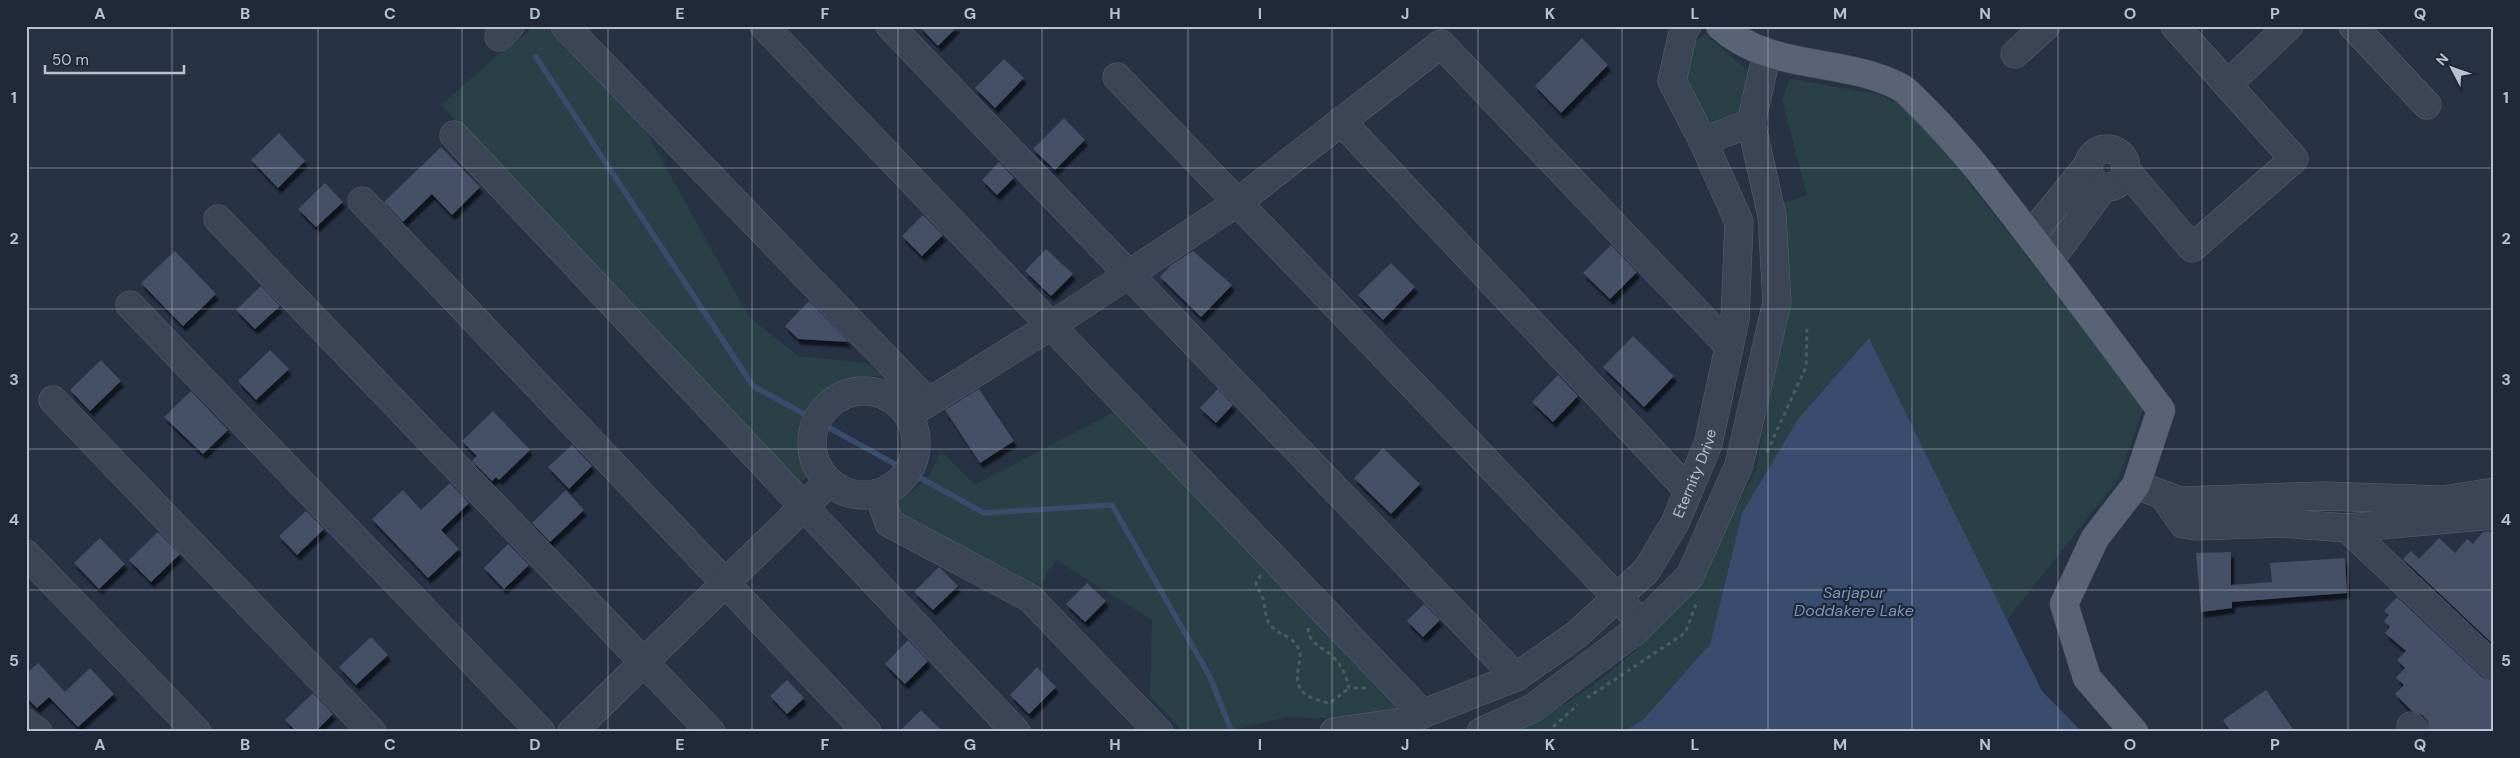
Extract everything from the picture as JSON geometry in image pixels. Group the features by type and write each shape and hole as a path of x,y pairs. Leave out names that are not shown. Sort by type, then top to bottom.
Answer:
{"main road":[{"path":"1720,26 1733,38 1767,53 1818,66 1862,72 1902,87 1942,125 2031,235 2161,410 2136,484 2095,538 2064,604 2086,678 2134,732"}],"street":[{"path":"565,26 918,408 914,456 904,475 888,489 878,493 857,495 845,492 829,482 818,468 811,445 816,421 831,402 853,392 877,392 898,403 918,408 1052,325 1238,202 1441,44 1729,346"},
{"path":"764,26 1423,714"},
{"path":"890,26 1516,677"},
{"name":"Eternity Drive","path":"1334,732 1402,722 1516,677 1576,635 1646,571 1674,523 1708,444 1735,320 1738,222 1704,141 1672,81 1683,32 1687,26"},
{"path":"2015,54 2046,26"},
{"path":"2031,235 2088,165 2094,154 2099,151 2112,150 2122,158 2126,170 2192,248 2294,159 2175,26"},
{"path":"2228,84 2289,26"},
{"path":"2353,26 2427,105"},
{"path":"1481,732 1533,708 1642,623 1690,576 1739,465 1762,373 1777,302 1772,216 1751,123 1767,53"},
{"path":"1118,77 1642,623"},
{"path":"1341,121 1688,490"},
{"path":"1704,141 1751,123"},
{"path":"454,135 1016,732"},
{"path":"2088,165 2088,171 2093,182 2104,187 2110,187 2120,182 2126,170"},
{"path":"2050,260 2104,187"},
{"path":"362,201 866,732"},
{"path":"218,219 711,732"},
{"path":"130,305 541,732"},
{"path":"53,400 372,732"},
{"path":"572,732 829,482"},
{"path":"2136,484 2180,501 2323,496 2443,500 2494,492"},
{"path":"878,493 889,523 1030,598 1159,732"},
{"path":"2163,494 2183,524 2197,526 2279,523 2347,528 2494,515"},
{"path":"2347,528 2494,667"},
{"path":"26,554 197,732"},
{"path":"26,722 38,732"}],"path":[{"path":"1264,573 1260,575 1256,582 1264,602 1266,617 1271,627 1289,637 1298,648 1300,662 1298,677 1303,692 1310,699 1330,703 1349,688 1365,689 1393,682"},
{"path":"1307,621 1310,638 1341,666 1349,688"}],"green space":[{"path":"536,26 545,26 643,126 749,317 798,356 867,363 883,377 862,377 844,381 828,390 816,402 808,417 804,434 804,453 810,473 798,486 441,105 498,55"},
{"path":"1705,34 1755,77 1743,110 1711,122 1681,85 1693,43"},
{"path":"1790,79 1878,94 1913,111 2144,406 2119,478 2007,620 1869,338 1798,419 1742,513 1710,644 1643,720 1623,732 1509,732 1568,702 1592,686 1634,652 1670,614 1716,543 1756,469 1784,316 1783,203 1807,195 1782,100"},
{"path":"1114,412 1214,512 1405,710 1344,719 1287,717 1224,732 1184,732 1150,696 1152,620 1056,560 1040,586 899,514 896,505 898,502 924,481 941,451 975,485"}],"water":[{"name":"Sarjapur Doddakere Lake","path":"1869,338 2042,691 2082,732 1623,732 1643,720 1710,644 1742,513 1798,419"}],"building":[{"path":"919,26 958,26 938,46"},
{"path":"1582,38 1608,65 1561,113 1535,86"},
{"path":"1004,59 1024,78 995,108 975,88"},
{"path":"1064,118 1085,140 1055,170 1033,149"},
{"path":"279,133 305,161 278,188 251,160"},
{"path":"441,147 480,187 452,215 432,194 403,222 384,202"},
{"path":"999,162 1014,178 997,195 982,180"},
{"path":"325,183 343,202 316,227 298,209"},
{"path":"923,215 943,235 922,256 902,236"},
{"path":"1611,245 1637,272 1610,299 1583,273"},
{"path":"1046,249 1073,274 1051,296 1025,271"},
{"path":"175,251 216,294 183,326 141,283"},
{"path":"1193,251 1232,285 1201,317 1160,277 1171,265"},
{"path":"1391,263 1415,287 1383,320 1358,295"},
{"path":"261,286 280,306 255,329 236,310"},
{"path":"809,301 849,342 798,339 785,326"},
{"path":"1633,336 1674,376 1644,407 1603,367"},
{"path":"270,350 289,369 256,400 238,381"},
{"path":"101,360 121,381 90,411 70,390"},
{"path":"1558,375 1578,396 1553,422 1532,402"},
{"path":"979,389 1014,441 980,463 945,410"},
{"path":"1218,389 1233,405 1216,423 1200,408"},
{"path":"191,391 228,430 203,454 164,417"},
{"path":"493,411 530,450 499,480 496,477 492,481 472,461 477,456 462,441"},
{"path":"572,445 592,466 569,489 548,467"},
{"path":"1383,448 1420,484 1391,514 1354,478"},
{"path":"450,483 469,503 441,530 459,549 428,578 372,519 403,490 421,510"},
{"path":"566,490 584,510 550,542 532,523"},
{"path":"306,511 324,529 297,555 279,536"},
{"path":"2489,531 2494,535 2494,645 2403,559 2411,551 2419,559 2439,538 2455,553 2467,539 2473,544 2483,532"},
{"path":"158,532 180,554 151,582 129,560"},
{"path":"100,538 125,564 99,589 74,563"},
{"path":"508,544 529,565 504,589 484,568"},
{"path":"2231,552 2231,585 2272,582 2270,563 2345,558 2347,593 2232,602 2232,608 2201,612 2196,553"},
{"path":"939,567 958,586 933,610 914,592"},
{"path":"1087,583 1106,601 1085,622 1066,604"},
{"path":"2397,597 2483,678 2494,682 2494,732 2432,732 2428,721 2422,715 2412,711 2395,694 2404,685 2396,678 2405,668 2397,660 2406,651 2385,633 2390,627 2384,621 2389,615 2384,611"},
{"path":"1424,604 1440,620 1423,637 1407,621"},
{"path":"371,637 388,655 356,685 339,667"},
{"path":"908,640 928,661 905,684 885,664"},
{"path":"38,663 65,692 90,668 114,694 78,727 49,697 37,708 26,697 26,674"},
{"path":"1037,667 1056,687 1029,714 1010,695"},
{"path":"787,680 804,698 787,714 770,696"},
{"path":"2266,690 2295,732 2231,732 2223,720"},
{"path":"313,693 333,714 315,732 297,732 285,720"},
{"path":"921,710 943,732 899,732"}],"waterway":[{"path":"536,57 753,386 984,513 1112,505 1210,677 1231,730"}]}
